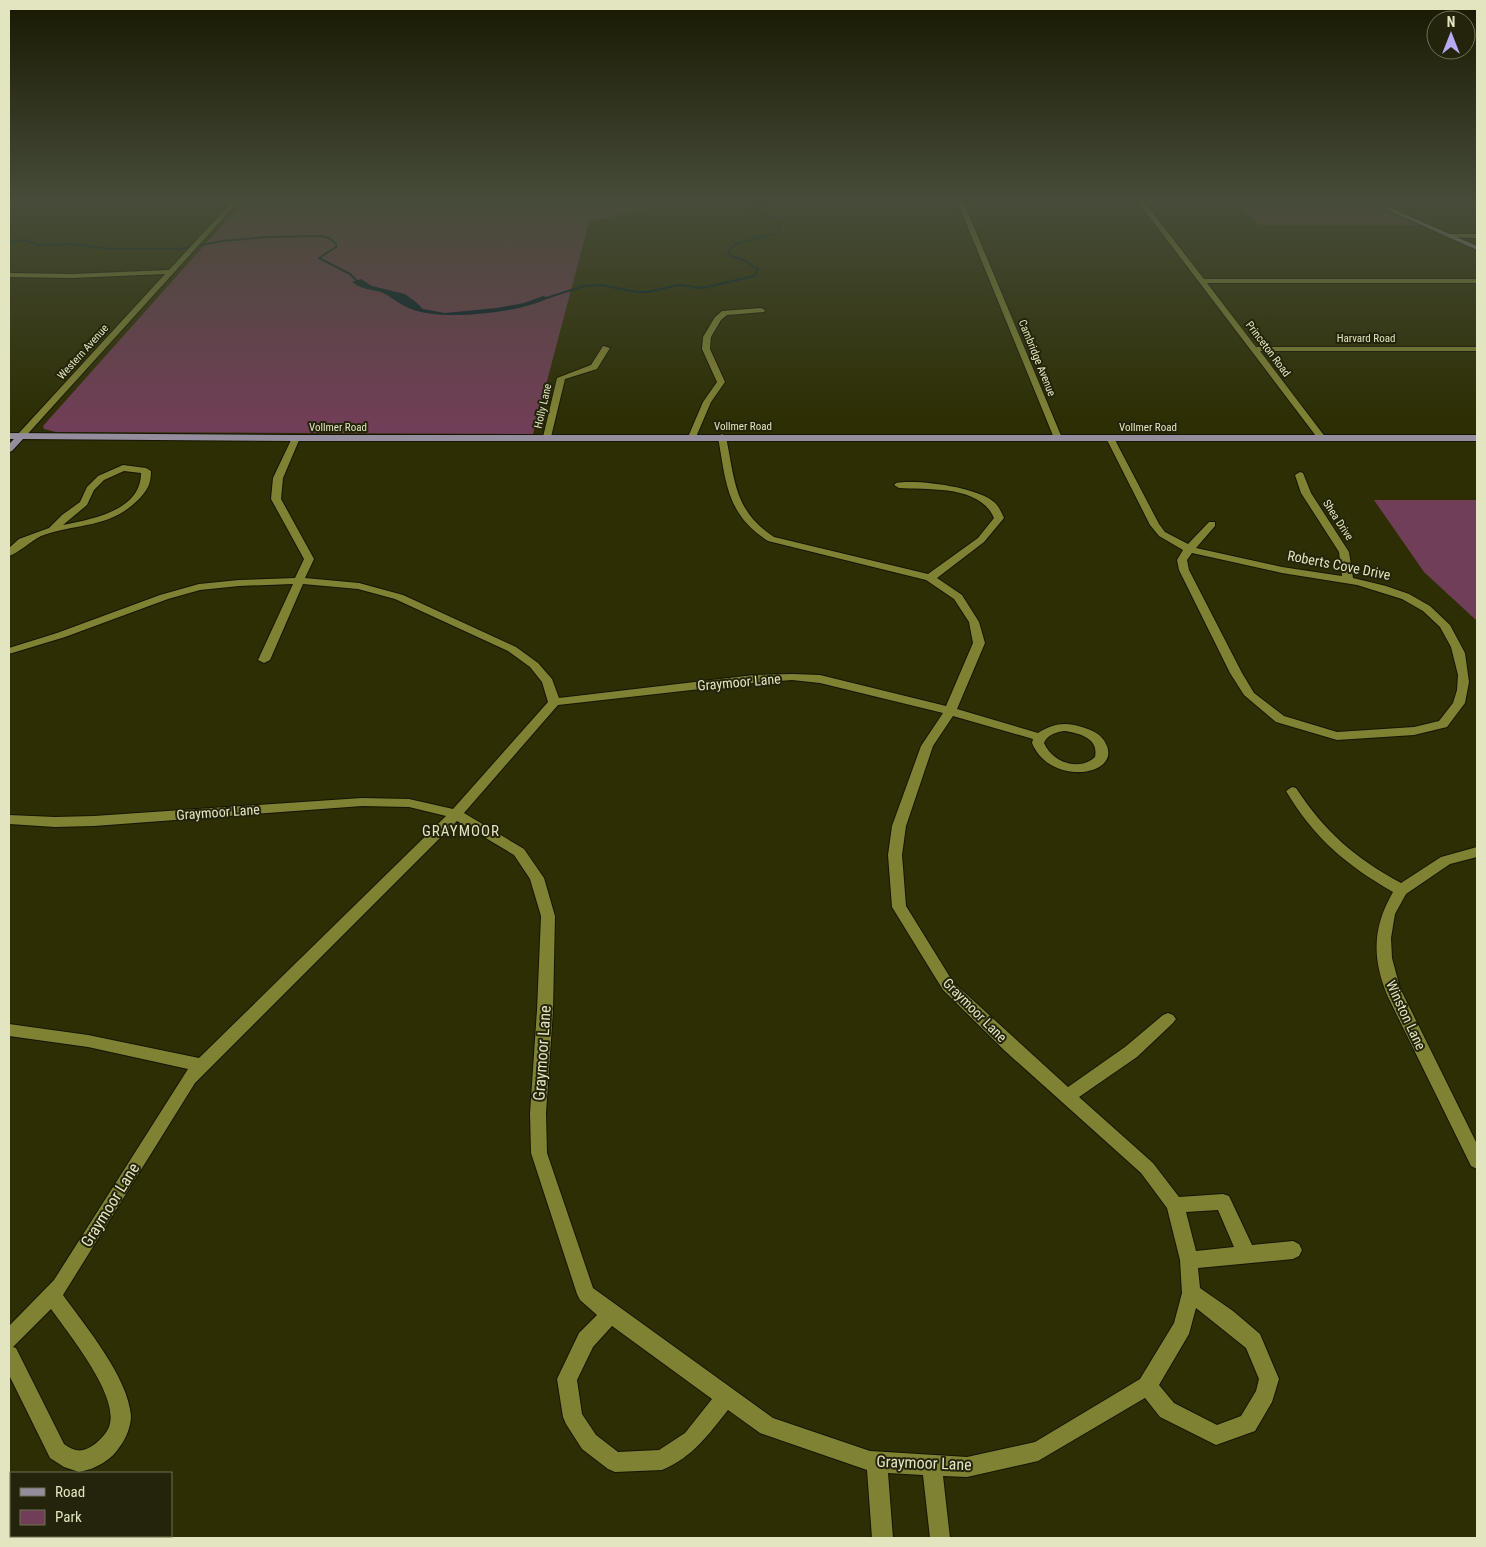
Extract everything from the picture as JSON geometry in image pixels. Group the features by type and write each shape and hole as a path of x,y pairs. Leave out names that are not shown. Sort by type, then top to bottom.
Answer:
{"main road":[{"name":"Vollmer Road","path":"9,436 296,438 1477,438"},
{"name":"Western Avenue","path":"9,449 21,436"}],"street":[{"path":"47,275 92,275"},
{"name":"Western Avenue","path":"21,436 168,275"},
{"name":"Cambridge Avenue","path":"991,275 1058,438"},
{"name":"Princeton Road","path":"1198,275 1322,438"},
{"path":"1202,281 1477,281"},
{"path":"1465,281 1477,290"},
{"path":"692,437 707,402 721,382 706,349 707,337 718,318 725,314 761,310"},
{"name":"Holly Lane","path":"547,437 561,378 594,367 606,348"},
{"name":"Harvard Road","path":"1254,349 1477,349"},
{"name":"Graymoor Lane","path":"9,819 55,822 94,821 362,802 409,803 456,814 519,852 536,878 548,916 545,1010 538,1113 539,1153 586,1294 767,1426 877,1462 967,1468 1038,1452 1147,1386 1182,1327 1190,1293 1189,1260 1175,1205 1147,1168 1011,1046 948,986 899,907 895,855 899,826 927,746 950,711 966,678 979,643 974,622 958,597 930,578 771,539 756,531 746,521 736,504 722,437"},
{"path":"264,660 309,559 276,499 278,478 296,438"},
{"name":"Roberts Cove Drive","path":"1110,438 1155,525 1162,534 1189,549 1279,569 1348,579 1394,591 1435,614 1452,634 1462,658 1463,679 1460,702 1443,724 1414,731 1337,736 1280,719 1250,695 1236,674 1184,570 1182,560 1189,549"},
{"path":"9,553 27,540 54,528 92,523 118,514 129,506 145,486 146,471 123,468 101,478 90,489 84,504 65,517 54,528"},
{"name":"Shea Drive","path":"1300,475 1306,493 1344,552 1348,579"},
{"path":"899,486 946,489 975,495 992,504 999,518 981,540 930,578"},
{"path":"1189,549 1212,524"},
{"path":"9,651 60,635 164,597 199,587 239,582 299,581 359,586 399,597 512,649 534,665 548,681 554,702"},
{"name":"Graymoor Lane","path":"9,1339 60,1286 189,1078 456,814 554,702 754,679 792,677 844,684 950,711 1040,737"},
{"path":"1064,727 1085,732 1100,743 1101,757 1097,762 1081,768 1060,765 1044,756 1038,743 1040,737 1054,728 1064,727"},
{"path":"1292,791 1308,817 1334,845 1371,874 1400,890 1446,860 1477,852"},
{"name":"Winston Lane","path":"1400,890 1387,919 1383,946 1389,979 1396,997 1477,1161"},
{"path":"1068,1096 1131,1052 1168,1019"},
{"path":"9,1030 88,1041 201,1065"},
{"path":"1175,1205 1223,1202 1242,1240 1245,1255"},
{"path":"1189,1260 1292,1250"},
{"path":"1147,1386 1167,1410 1216,1435 1248,1424 1265,1395 1269,1379 1253,1341 1226,1318 1190,1293"},
{"path":"9,1355 57,1452 69,1461 85,1461 100,1454 111,1443 119,1428 121,1417 118,1403 105,1373 52,1295"},
{"path":"611,1314 586,1340 567,1379 573,1417 589,1442 615,1462 662,1460 692,1440 727,1396"},
{"path":"877,1462 882,1538"},
{"path":"932,1466 940,1538"}],"green space":[{"path":"178,275 575,275 533,434 56,432 44,429 43,426"},
{"path":"1374,500 1477,500 1477,621 1424,572"}],"water":[{"path":"361,279 372,286 405,294 423,309 445,313 497,308 524,303 543,296 549,298 520,308 484,314 431,314 413,310 383,293 361,287 352,282"}],"waterway":[{"path":"351,275 358,282"},
{"path":"543,299 584,286 601,285 637,292 648,292 679,285 703,288 755,275"}],"district":[{"name":"GRAYMOOR","path":"461,831"}]}
